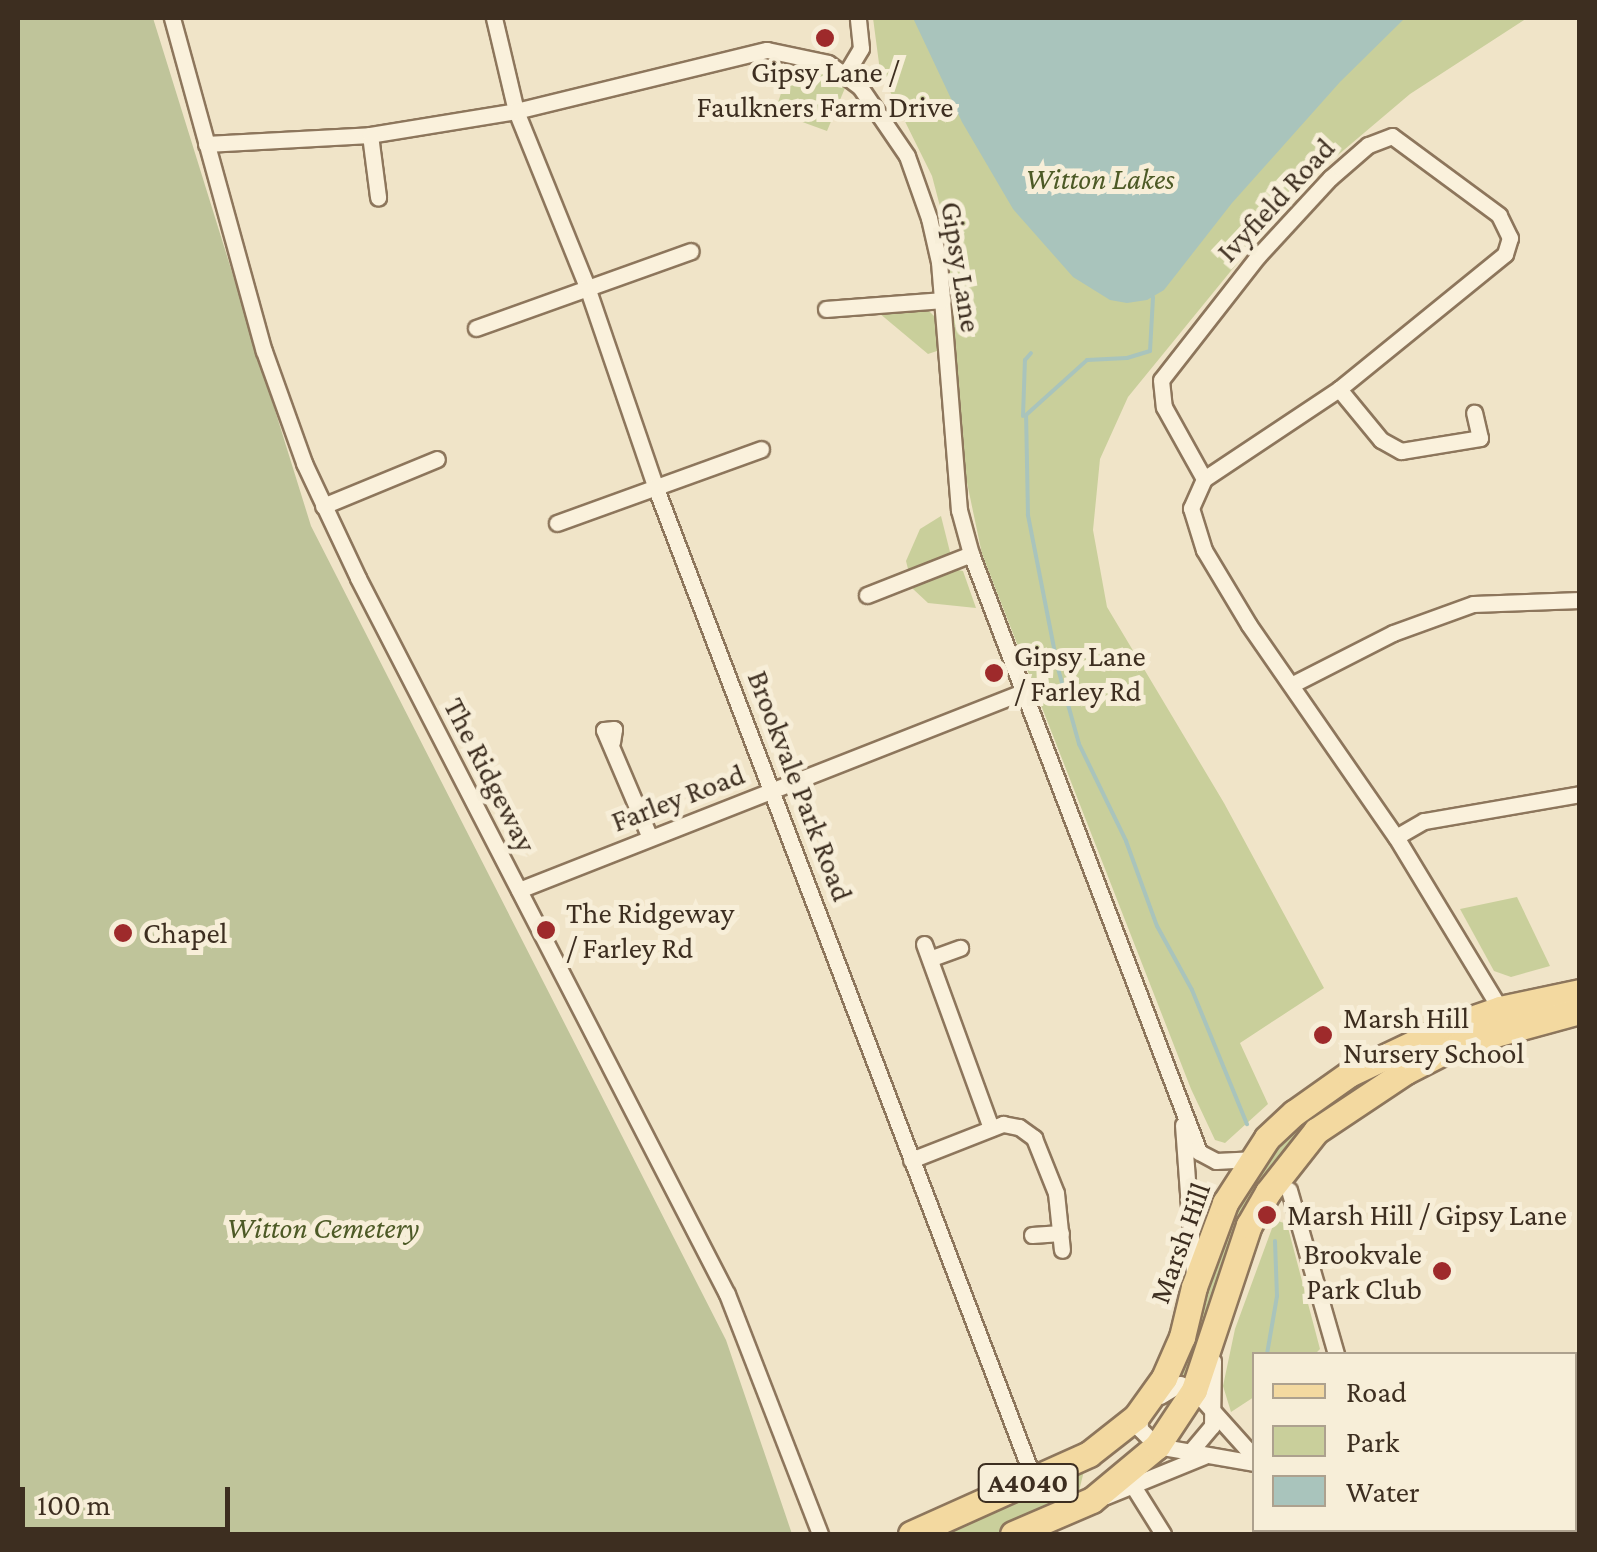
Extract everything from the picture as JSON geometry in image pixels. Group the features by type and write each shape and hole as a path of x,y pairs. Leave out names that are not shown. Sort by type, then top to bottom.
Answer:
{"main road":[{"name":"Marsh Hill","path":"1136,1416 1164,1378 1182,1337 1194,1287 1225,1203 1252,1159 1294,1113 1350,1074 1395,1050 1500,1009 1580,992"},
{"name":"Marsh Hill","path":"1157,1446 1194,1390 1250,1225 1296,1154 1337,1114 1459,1044 1580,1012"},
{"name":"A4040","path":"911,1534 1089,1454 1136,1416"},
{"name":"A4040","path":"1013,1534 1092,1500 1157,1446"}],"street":[{"name":"The Ridgeway","path":"172,18 264,351 322,506 727,1294 820,1534"},
{"name":"Brookvale Park Road","path":"494,18 516,110 587,287 655,486 1034,1480"},
{"path":"846,74 861,48 858,18"},
{"name":"Gipsy Lane","path":"206,144 370,135 516,110 767,50 808,56 846,74 873,103 918,179 939,262 959,510 970,554 1199,1152 1216,1161 1252,1159"},
{"path":"370,135 378,197"},
{"name":"Ivyfield Road","path":"1392,136 1499,215 1510,238 1505,254 1339,389 1204,479 1164,407 1161,380 1165,370 1258,256 1330,178 1368,145 1392,136"},
{"path":"476,328 690,251"},
{"path":"826,309 943,300"},
{"path":"1339,389 1381,440 1401,450 1480,438 1474,414"},
{"path":"558,523 761,448"},
{"path":"322,506 438,459"},
{"path":"1204,479 1191,508 1204,550 1249,625 1396,837 1500,1009"},
{"path":"867,595 970,554"},
{"path":"1292,684 1393,633 1473,604 1580,600"},
{"name":"Farley Road","path":"518,890 1025,691"},
{"path":"612,742 650,838"},
{"path":"1396,837 1424,821 1580,794"},
{"path":"960,948 928,951 991,1128"},
{"name":"Gipsy Lane","path":"1182,1106 1194,1287"},
{"path":"911,1160 991,1128 1012,1124 1034,1138 1056,1192 1062,1250"},
{"path":"1289,1190 1335,1352"},
{"path":"1032,1234 1060,1233"},
{"path":"1092,1500 1133,1486 1197,1454 1212,1426 1212,1362 1222,1303"},
{"path":"1252,1458 1194,1390 1180,1384 1168,1389 1136,1416 1147,1440 1157,1446 1252,1460"},
{"path":"1133,1486 1164,1534"}],"green space":[{"name":"Witton Cemetery","path":"18,18 153,18 311,526 726,1340 792,1534 27,1534 18,1516"},
{"name":"Witton Lakes","path":"873,18 1527,18 1410,94 1325,166 1270,223 1128,397 1100,459 1093,530 1107,607 1224,803 1324,988 1240,1043 1268,1104 1225,1143 1215,1140 1191,1089 982,554 966,478 947,233 932,176 880,71"},
{"path":"790,65 819,71 845,88 827,131 775,112"},
{"path":"928,310 937,319 937,351 928,354 879,313"},
{"path":"941,516 951,556 909,573 906,561 920,529"},
{"path":"953,569 963,571 976,608 928,603 912,588 911,583"},
{"path":"1517,897 1550,966 1511,977 1494,971 1460,909"},
{"path":"1297,1125 1301,1130 1282,1162 1193,1380 1175,1374 1239,1196 1265,1154"},
{"path":"1275,1220 1287,1224 1320,1349 1252,1352 1252,1398 1231,1412 1223,1386 1235,1329"},
{"path":"1085,1467 1077,1499 994,1534 939,1534"}],"water":[{"name":"Witton Lakes","path":"913,18 1405,18 1340,82 1232,203 1164,290 1147,300 1127,303 1110,300 1073,277 1013,209 962,122"}],"waterway":[{"path":"1055,653 1028,515 1026,415 1087,360 1127,358 1150,351 1153,297"},
{"path":"1023,416 1025,360 1031,353"},
{"path":"1057,665 1079,744 1126,841 1157,926 1192,990 1247,1124"},
{"path":"1267,1352 1277,1296 1275,1241"}],"place":[{"name":"Gipsy Lane / Faulkners Farm Drive","path":"825,38"},
{"name":"Gipsy Lane / Farley Rd","path":"994,673"},
{"name":"The Ridgeway / Farley Rd","path":"546,930"},
{"name":"Chapel","path":"123,933"},
{"name":"Marsh Hill Nursery School","path":"1323,1035"},
{"name":"Marsh Hill / Gipsy Lane","path":"1267,1215"},
{"name":"Brookvale Park Club","path":"1442,1271"}]}
